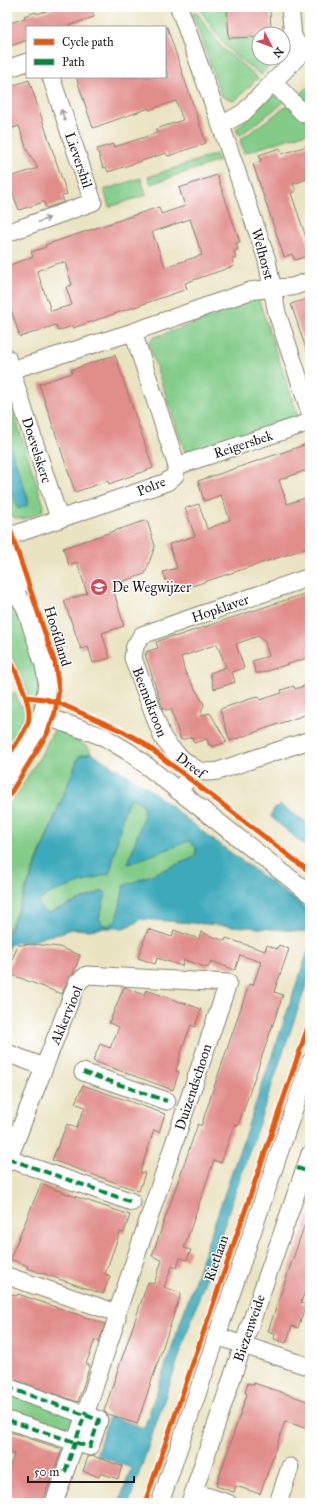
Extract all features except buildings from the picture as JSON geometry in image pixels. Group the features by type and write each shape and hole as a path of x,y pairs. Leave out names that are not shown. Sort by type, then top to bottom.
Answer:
{"street":[{"name":"Welhorst","path":"9,364 133,332 250,291 272,288 267,260 179,7"},
{"path":"221,125 243,113 274,83 306,48 293,36 290,7"},
{"path":"7,69 26,62"},
{"name":"Lievershil","path":"7,233 93,202 50,78"},
{"path":"274,83 303,113 310,116"},
{"path":"310,281 292,287 272,288 277,313 310,412"},
{"name":"Polre","path":"7,537 167,482 175,475 177,466 133,332"},
{"name":"Doevelskerc","path":"9,364 59,518"},
{"name":"Reigersbek","path":"177,466 310,422"},
{"name":"Hoofdland","path":"7,548 15,560 25,590 25,606 46,674 46,691 42,715 36,731 7,778"},
{"name":"Hoofdland","path":"7,570 16,593 25,606"},
{"name":"Hopklaver","path":"135,646 142,635 310,577"},
{"name":"Beemdkroon","path":"135,646 133,658 162,736 168,746 196,769"},
{"name":"Dreef","path":"42,715 92,732 117,744 145,764 310,894"},
{"path":"178,791 196,769 207,772 218,771 310,740"},
{"name":"Akkerviool","path":"8,1161 76,983 87,975 98,975"},
{"name":"Duizendschoon","path":"54,1503 86,1413 117,1318 117,1313 228,983 98,975"},
{"path":"7,1053 44,1067"},
{"name":"Rietlaan","path":"160,1503 310,1062"},
{"path":"83,1072 167,1101"},
{"name":"Biezenweide","path":"192,1497 243,1345 310,1154"},
{"path":"8,1161 132,1202"},
{"path":"7,1276 117,1313"},
{"path":"216,1336 310,1367"},
{"path":"7,1387 86,1413"},
{"path":"7,1420 75,1443"},
{"path":"278,1503 290,1467"},
{"path":"192,1497 228,1503"}],"green space":[{"path":"198,7 226,7 228,39 251,38 251,66 270,66 261,75 235,56 221,41"},
{"path":"192,12 198,14 222,48 258,78 235,101 221,96"},
{"path":"310,84 310,109 297,98"},
{"path":"277,95 286,101 239,136 236,129 267,99"},
{"path":"288,105 310,122 310,132 244,153 240,140"},
{"path":"216,154 219,161 151,184 148,177"},
{"path":"141,178 146,195 109,207 104,190"},
{"path":"258,298 298,416 190,453 185,452 149,346 152,338 218,315 217,311"},
{"path":"7,392 44,506 42,511 31,517 23,519 11,516 7,503 7,480 18,508 29,502 7,437"},
{"path":"7,583 30,642 40,673 41,690 32,723 7,766 7,705 10,702 12,693 15,692 20,706 31,702 7,647"},
{"path":"55,728 88,747 91,753 79,756 7,935 7,809 41,755"},
{"path":"135,799 142,804 144,815 128,864 189,841 196,848 196,854 193,858 124,886 117,919 109,926 103,925 99,919 106,893 103,891 48,913 43,910 40,907 39,901 50,893 110,873 124,811 129,800"},
{"path":"7,1392 80,1417 73,1437 7,1414"}],"water":[{"path":"7,437 29,502 28,505 18,509 7,480"},
{"path":"91,753 148,788 207,835 310,911 310,932 140,919 136,923 124,928 89,930 70,929 59,934 30,942 17,942 9,945 7,951 7,935 79,756","holes":["135,799 142,804 144,815 128,864 189,841 196,848 196,854 193,858 124,886 117,919 109,926 103,925 99,919 106,893 103,891 48,913 43,910 40,907 39,901 50,893 110,873 124,811 129,800"]},
{"path":"280,805 310,825 310,850 271,817 273,810"},
{"path":"310,945 310,974 129,1503 119,1503 131,1468 96,1455 109,1416 144,1428"}],"marked path":[{"path":"83,1072 167,1101"},
{"path":"9,1159 132,1202"},
{"path":"297,1168 310,1172"},
{"path":"7,1387 99,1420 90,1447 7,1420"},
{"path":"65,1472 86,1411"}],"cycle path":[{"path":"7,520 55,663 59,690 55,713 47,734 7,799"},
{"path":"7,652 26,697 29,715 28,723 24,732 7,757"},
{"path":"26,697 45,699 61,704 122,731 142,742 310,872"},
{"path":"145,1503 310,1021"}],"place":[{"name":"De Wegwijzer","path":"99,587"}]}
